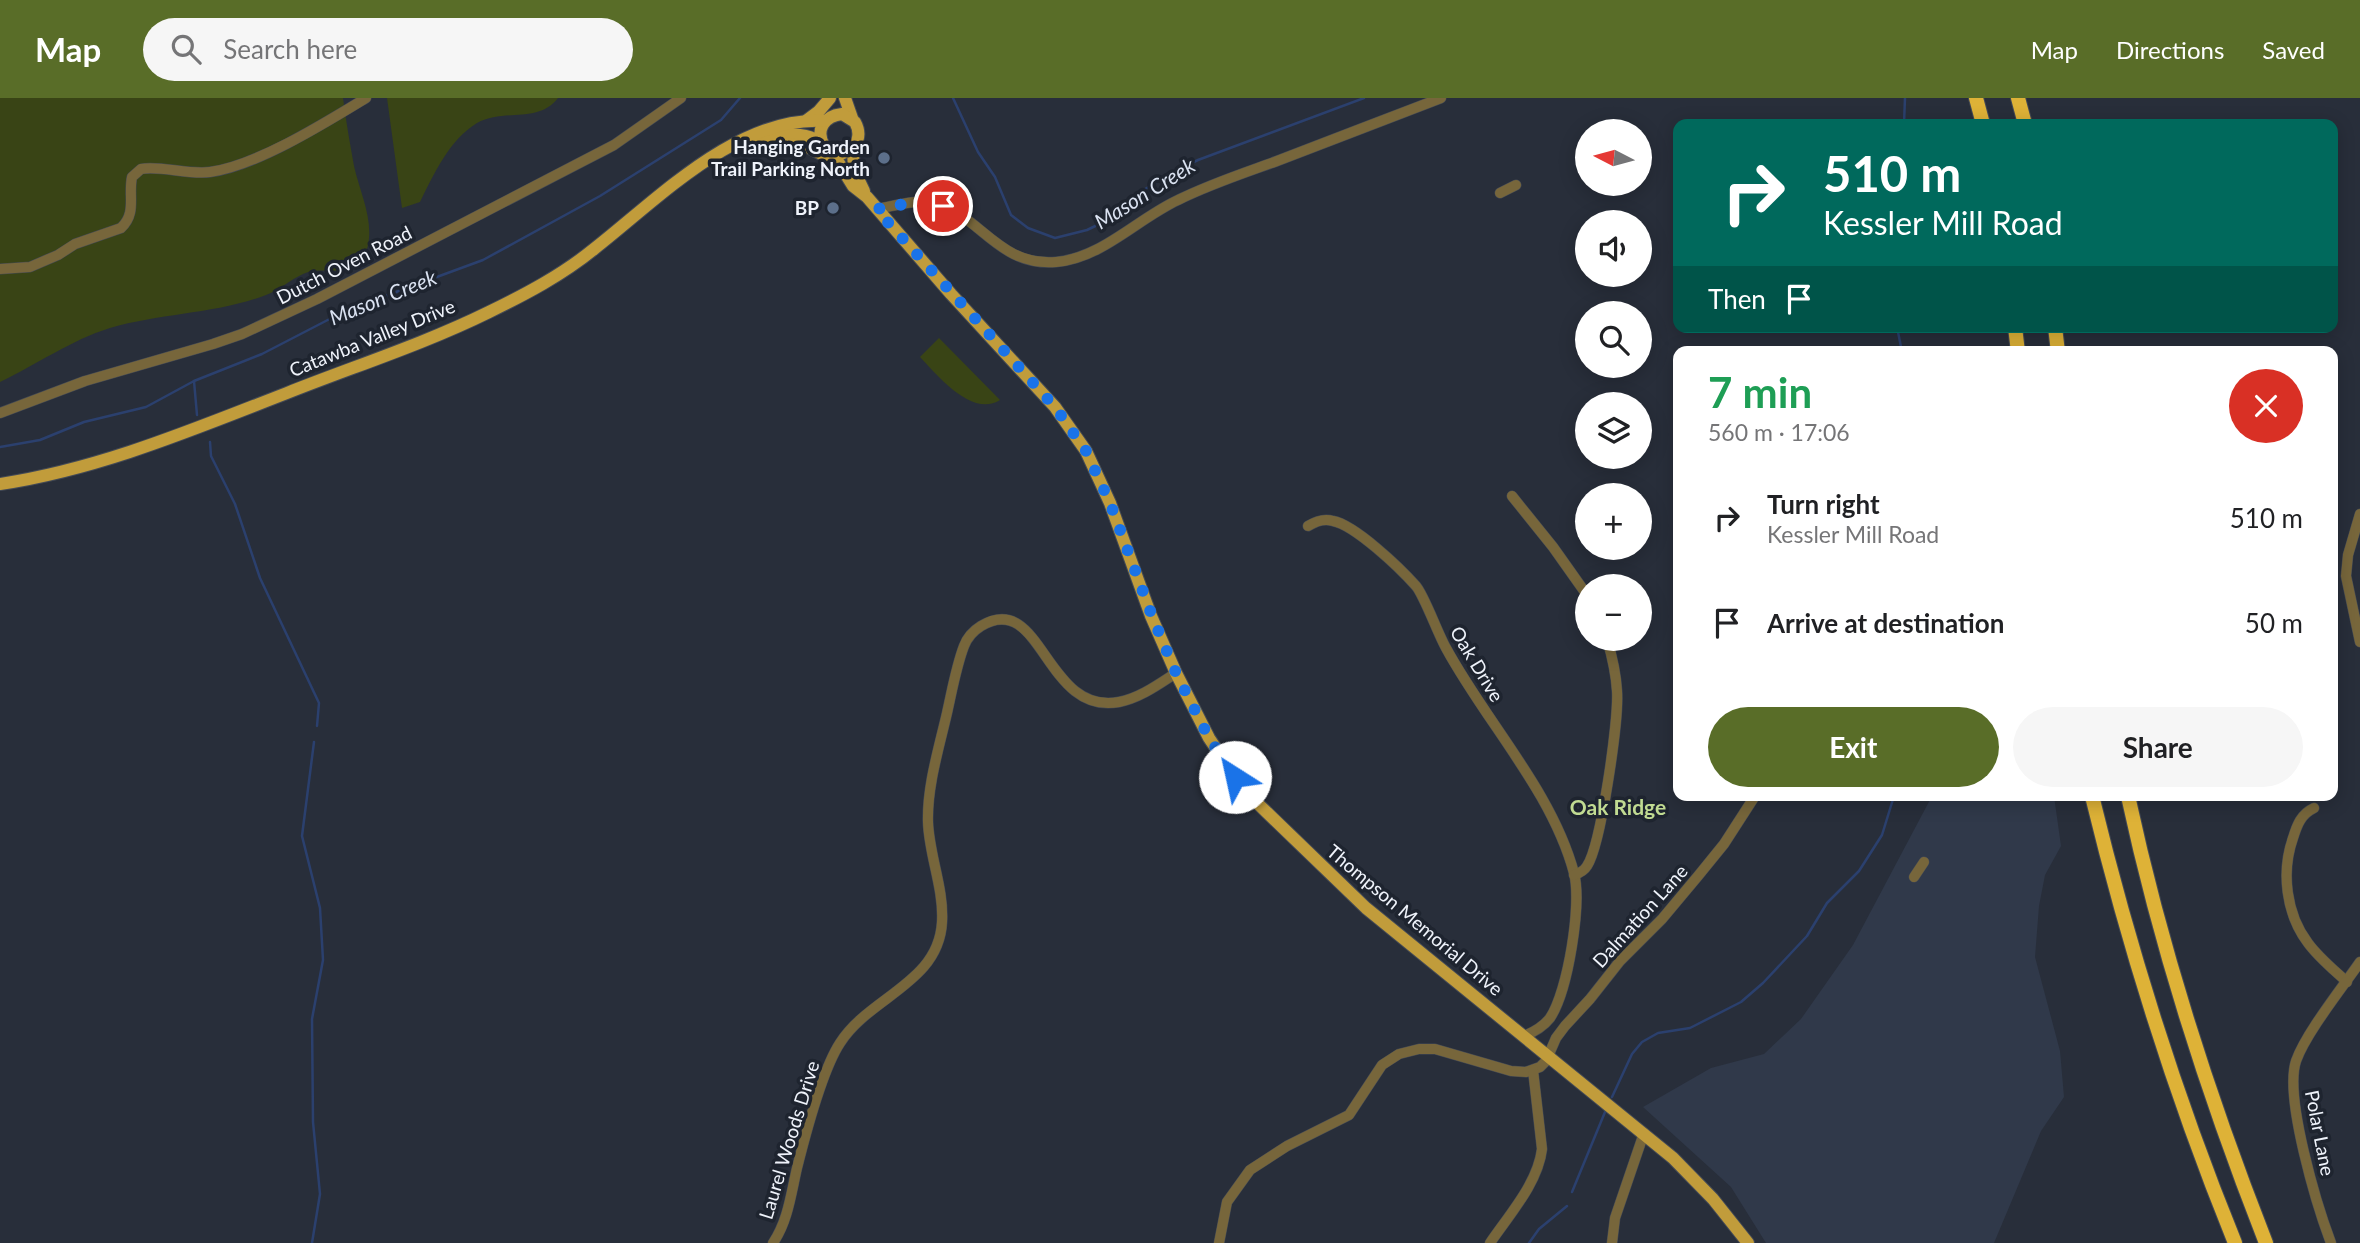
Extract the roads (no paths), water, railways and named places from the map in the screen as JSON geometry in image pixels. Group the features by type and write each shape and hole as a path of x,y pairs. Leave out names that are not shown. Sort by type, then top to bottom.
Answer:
{"highway":[{"path":"1976,98 1982,119"},
{"path":"2018,98 2024,119"},
{"path":"2093,801 2122,911 2159,1035 2235,1243"},
{"path":"2129,801 2182,1001 2220,1118 2266,1243"}],"main road":[{"path":"807,120 820,111 830,98"},
{"path":"836,98 820,134 830,152 843,153 853,148 859,134 845,98"},
{"path":"828,118 842,114 852,118"},
{"name":"Catawba Valley Drive","path":"0,484 62,472 170,438 488,313 558,275 593,250 671,184 722,152 749,137 807,120 828,118"},
{"name":"Catawba Valley Drive","path":"722,152 764,139 783,145 809,148 825,157 830,152"},
{"name":"Thompson Memorial Drive","path":"853,148 854,170 876,209 1071,428 1098,475 1176,673 1219,755 1252,798 1366,908 1680,1165 1713,1199 1748,1243"},
{"name":"Thompson Memorial Drive","path":"830,152 853,186 867,197"}],"street":[{"path":"0,269 30,267 75,244 121,229 127,223 132,209 132,177 141,169 206,173 238,166 366,98"},
{"name":"Dutch Oven Road","path":"0,413 85,381 213,344 280,317 583,162 614,145 681,98"},
{"path":"876,209 922,201 933,203 954,211 1005,250 1033,261 1057,262 1099,248 1155,212 1205,188 1441,98"},
{"path":"1500,193 1516,185"},
{"path":"1512,496 1575,579"},
{"path":"2360,514 2348,555 2346,576 2360,642"},
{"name":"Oak Drive","path":"1308,526 1329,520 1348,527 1362,536 1418,587 1436,630 1462,677 1541,799 1557,831 1574,875 1576,909 1561,994 1543,1026 1524,1036"},
{"name":"Laurel Woods Drive","path":"773,1243 786,1218 800,1159 834,1054 850,1029 865,1014 903,987 920,971 933,953 940,934 942,912 929,838 929,797 954,683 964,646 970,637 990,622 1019,625 1031,635 1073,691 1096,701 1117,702 1128,699 1176,673"},
{"path":"1574,875 1589,864 1600,826 1614,738 1618,693 1609,651"},
{"name":"Dalmation Lane","path":"1533,1070 1540,1067 1549,1056 1560,1032 1620,961 1662,919 1698,876 1724,844 1752,801"},
{"path":"2314,808 2305,812 2297,825 2290,848 2287,873 2289,900 2307,942 2347,982"},
{"path":"1914,877 1924,863"},
{"name":"Polar Lane","path":"2331,1243 2308,1167 2295,1102 2294,1072 2306,1041 2360,962"},
{"path":"1219,1243 1227,1202 1251,1170 1287,1146 1349,1115 1382,1065 1399,1054 1419,1049 1435,1049 1511,1071 1533,1070 1541,1161 1536,1175 1490,1243"},
{"path":"1612,1243 1615,1218 1644,1133"}],"waterway":[{"name":"Mason Creek","path":"0,447 40,440 84,422 146,407 194,381 262,354 347,310 483,260 600,196 721,120 740,98"},
{"name":"Mason Creek","path":"953,98 978,152 995,177 1011,215 1028,228 1055,238 1087,230 1114,217 1142,191 1198,160 1364,98"},
{"path":"1904,119 1905,98"},
{"path":"1898,333 1901,346"},
{"path":"194,381 197,415"},
{"path":"210,442 211,456 235,504 260,578 319,703 317,726"},
{"path":"312,1243 320,1194 313,1122 312,1019 323,960 320,908 302,836 314,742"},
{"path":"1612,1097 1632,1054 1642,1042 1658,1033 1690,1028 1741,1002 1763,983 1807,936 1827,903 1859,871 1882,835 1892,801"},
{"path":"1572,1192 1605,1112"},
{"path":"1529,1243 1539,1229 1567,1206"}],"place":[{"name":"Hanging Garden Trail Parking North","path":"884,158"},
{"name":"BP","path":"833,208"}],"district":[{"name":"Oak Ridge","path":"1618,808"}]}
